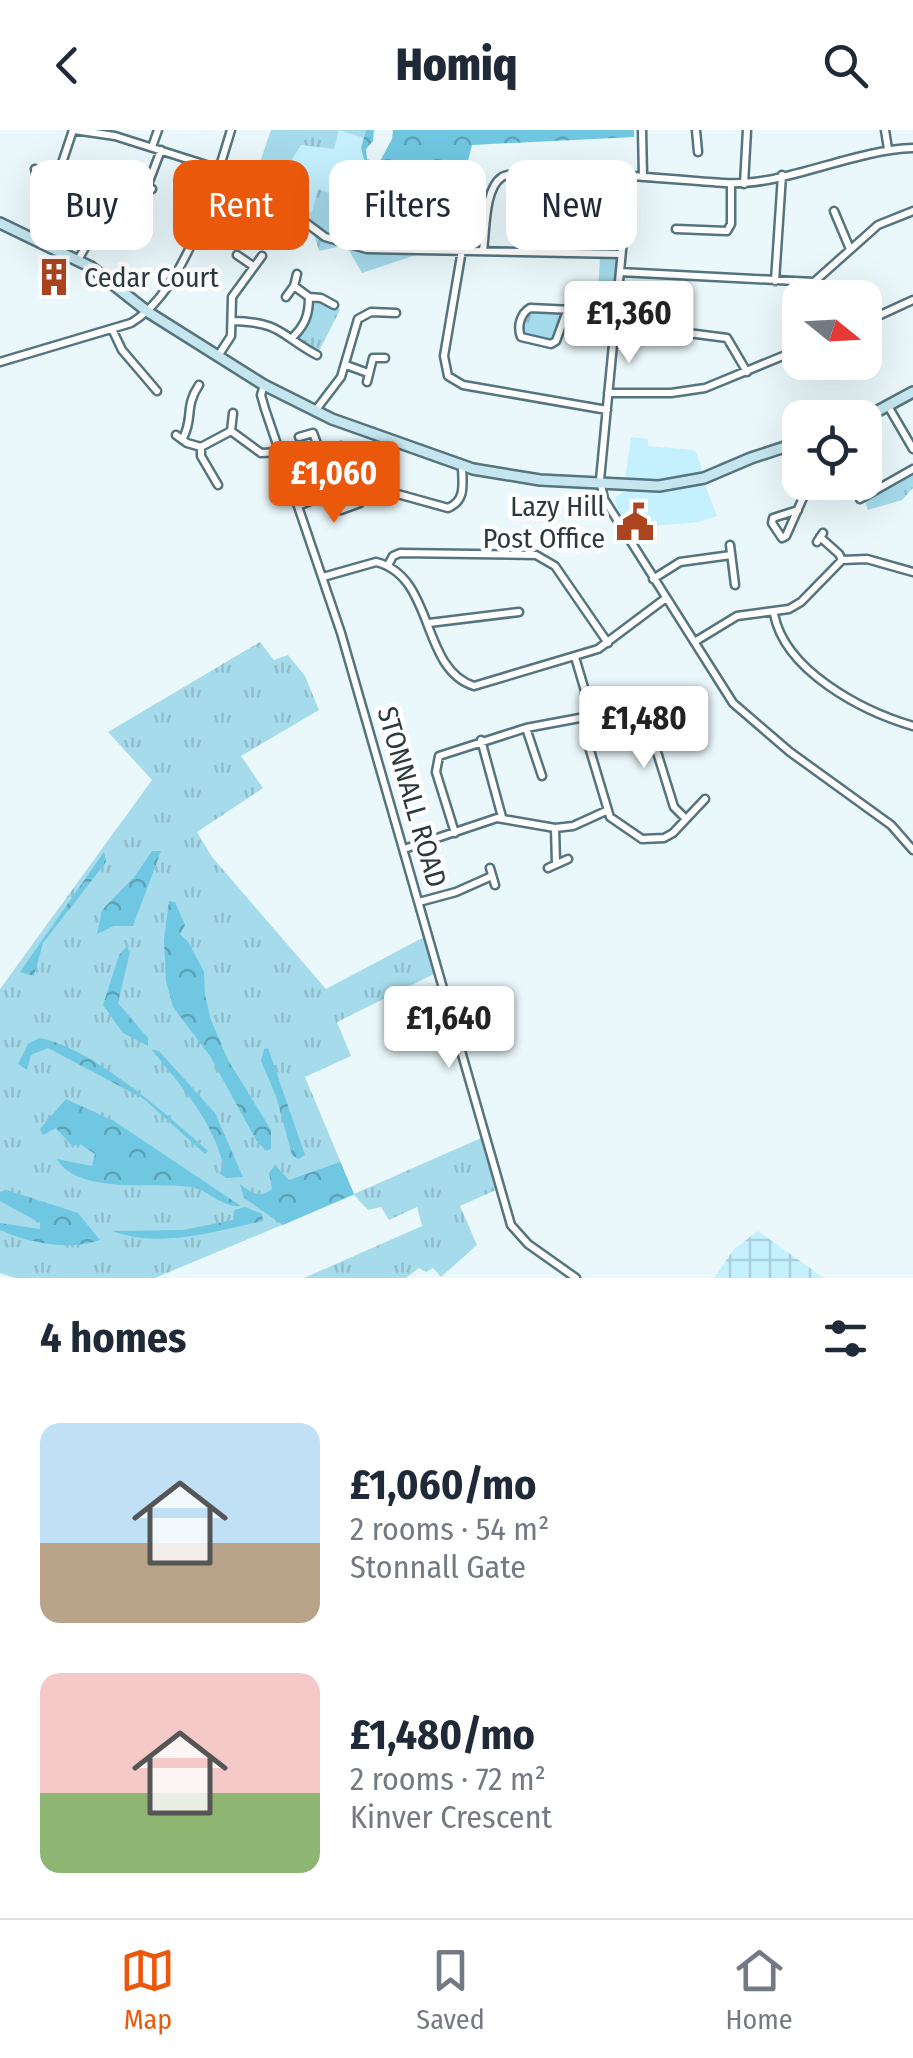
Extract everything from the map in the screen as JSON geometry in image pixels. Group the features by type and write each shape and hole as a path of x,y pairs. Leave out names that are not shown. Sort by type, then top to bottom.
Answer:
{"street":[{"path":"64,160 74,130 103,132 186,160"},
{"path":"153,168 158,130"},
{"path":"222,160 232,130"},
{"path":"642,130 644,178"},
{"path":"696,130 696,148"},
{"path":"744,184 747,130"},
{"path":"885,130 888,148"},
{"path":"637,178 744,184 888,148 913,148"},
{"path":"776,281 782,175"},
{"path":"486,229 491,195 496,182 506,176"},
{"path":"676,229 726,231 731,224 730,184"},
{"path":"845,206 833,212 850,250"},
{"path":"816,280 878,225 913,211"},
{"path":"2,226 78,260 148,312 264,386 315,411 462,465 505,476 659,486 686,482 782,448"},
{"path":"78,260 84,250"},
{"path":"0,362 131,323 148,312 187,250"},
{"path":"462,250 444,356 448,376 463,385 606,410"},
{"path":"483,250 622,254"},
{"path":"622,250 602,484 610,512 734,703 790,752 891,825 913,850"},
{"path":"236,255 253,266"},
{"path":"218,356 231,336 232,297 262,256"},
{"path":"620,272 782,281"},
{"path":"286,297 298,274"},
{"path":"294,286 309,298 321,298 334,305"},
{"path":"293,336 307,318 309,298"},
{"path":"131,323 134,300"},
{"path":"882,314 913,300"},
{"path":"567,311 556,341 551,344 521,337 518,331 530,308 616,312"},
{"path":"315,411 341,377 362,314 396,314"},
{"path":"234,321 258,322 293,336 302,347 317,355"},
{"path":"112,328 122,350 157,391"},
{"path":"688,334 728,338 747,372"},
{"path":"608,392 689,392 782,357"},
{"path":"346,365 368,378 374,358 385,358"},
{"name":"STONNALL ROAD","path":"264,386 261,396 323,577 512,1224 528,1244 576,1278"},
{"path":"194,388 188,406 189,428 179,437 201,447"},
{"path":"882,409 913,392"},
{"path":"888,406 913,449"},
{"path":"232,431 233,412"},
{"path":"232,431 260,453 280,452"},
{"path":"201,447 232,431"},
{"path":"299,437 313,434 341,510 360,503"},
{"path":"320,452 341,446"},
{"path":"201,447 201,456 218,475 218,486"},
{"path":"305,468 324,462"},
{"path":"394,493 404,499 448,508 462,496 462,465"},
{"path":"861,501 913,469"},
{"path":"330,479 348,473"},
{"path":"298,506 335,492"},
{"path":"798,510 774,518 772,524 782,538 786,536 798,510 802,500"},
{"path":"820,538 842,560"},
{"path":"730,545 735,585"},
{"path":"388,566 393,556 400,553 536,556 555,566 608,643"},
{"path":"653,579 680,562 731,554"},
{"path":"696,640 737,616 774,614 801,602 842,560 867,559 913,572"},
{"path":"323,577 376,562 388,566 403,578 429,623 448,670 474,686 608,643 666,598"},
{"path":"429,623 519,612"},
{"path":"774,614 784,640 815,675 870,710 913,726"},
{"path":"575,656 585,691 586,737 606,811 625,830 652,840 673,834 705,799"},
{"path":"634,735 636,693"},
{"path":"455,833 436,772 436,760 444,752 526,728 584,717"},
{"path":"526,728 538,774"},
{"path":"586,737 644,738 656,749 674,807 686,819"},
{"path":"480,740 502,818"},
{"path":"404,849 502,818 555,828 573,826 606,811"},
{"path":"555,828 552,865 568,859"},
{"path":"419,902 456,892 491,872 496,886"}],"shaded area":[{"path":"271,130 366,130 361,148 365,160 329,160 329,235 309,224 309,160 261,160"},
{"path":"631,437 648,439 648,446 695,450 703,471 666,480 625,479"},
{"path":"704,482 717,516 699,522 654,526 632,537 617,509 615,497 626,491 681,488"},
{"path":"758,1231 824,1278 714,1278 734,1249"}],"green space":[{"path":"271,130 339,130 334,149 301,145 291,160 261,160"},
{"path":"339,130 366,130 364,138"},
{"path":"366,130 374,130 373,141 366,149 370,160 364,160 361,148"},
{"path":"393,130 634,130 634,137 472,145 468,160 381,160"},
{"path":"318,189 329,193 329,249 319,251 309,212"},
{"path":"349,250 431,250 362,273"},
{"path":"600,258 617,259 612,306 597,307"},
{"path":"309,297 340,310 317,355 293,337 302,328"},
{"path":"531,310 564,313 554,340 523,336 522,322"},
{"path":"913,473 913,488 902,500 868,510 865,501 882,500 882,491"},
{"path":"260,642 274,660 288,655 305,676 319,710 241,756 263,788 197,832 212,857 326,989 424,937 434,974 337,1022 351,1056 305,1077 354,1194 481,1138 496,1190 460,1206 477,1245 441,1277 433,1268 426,1272 419,1268 406,1278 304,1278 422,1226 417,1207 389,1220 381,1207 368,1210 354,1195 155,1278 15,1278 0,1273 0,989 152,780 108,732"},
{"path":"152,851 161,851 133,926 114,926 97,934 102,910 135,876"},
{"path":"104,852 106,862 43,943 34,976 20,972"},
{"path":"169,901 175,902 185,925 180,934 204,972 211,1020 228,1060 271,1130 271,1149 266,1151 256,1140 210,1056 173,1007 166,981 164,940"},
{"path":"127,946 130,952 118,1003 148,1038 148,1046 123,1033 103,1005 119,955"},
{"path":"39,1038 105,1068 151,1102 208,1151 205,1154 144,1099 48,1048 31,1055 27,1070 18,1064 28,1044"},
{"path":"268,1048 305,1155 298,1159 292,1155 276,1096 261,1061 264,1049"},
{"path":"151,1049 159,1051 215,1113 243,1177 226,1178 219,1173 224,1167 204,1119"},
{"path":"66,1099 114,1121 241,1206 191,1187 118,1185 81,1178 67,1170 57,1159 92,1166 95,1154 80,1144 72,1146 56,1128 43,1135 40,1129"},
{"path":"340,1162 354,1194 283,1225 244,1198 240,1184 256,1194 272,1189 269,1173 275,1165 289,1180"},
{"path":"7,1190 78,1213 100,1240 75,1245 49,1244 0,1230 0,1223 40,1229 40,1223 0,1201 0,1192"},
{"path":"245,1207 262,1214 263,1221 168,1238 112,1231 183,1230 233,1220 234,1210"}],"place":[{"name":"Cedar Court","path":"54,277"},
{"name":"Lazy Hill Post Office","path":"635,522"}]}
